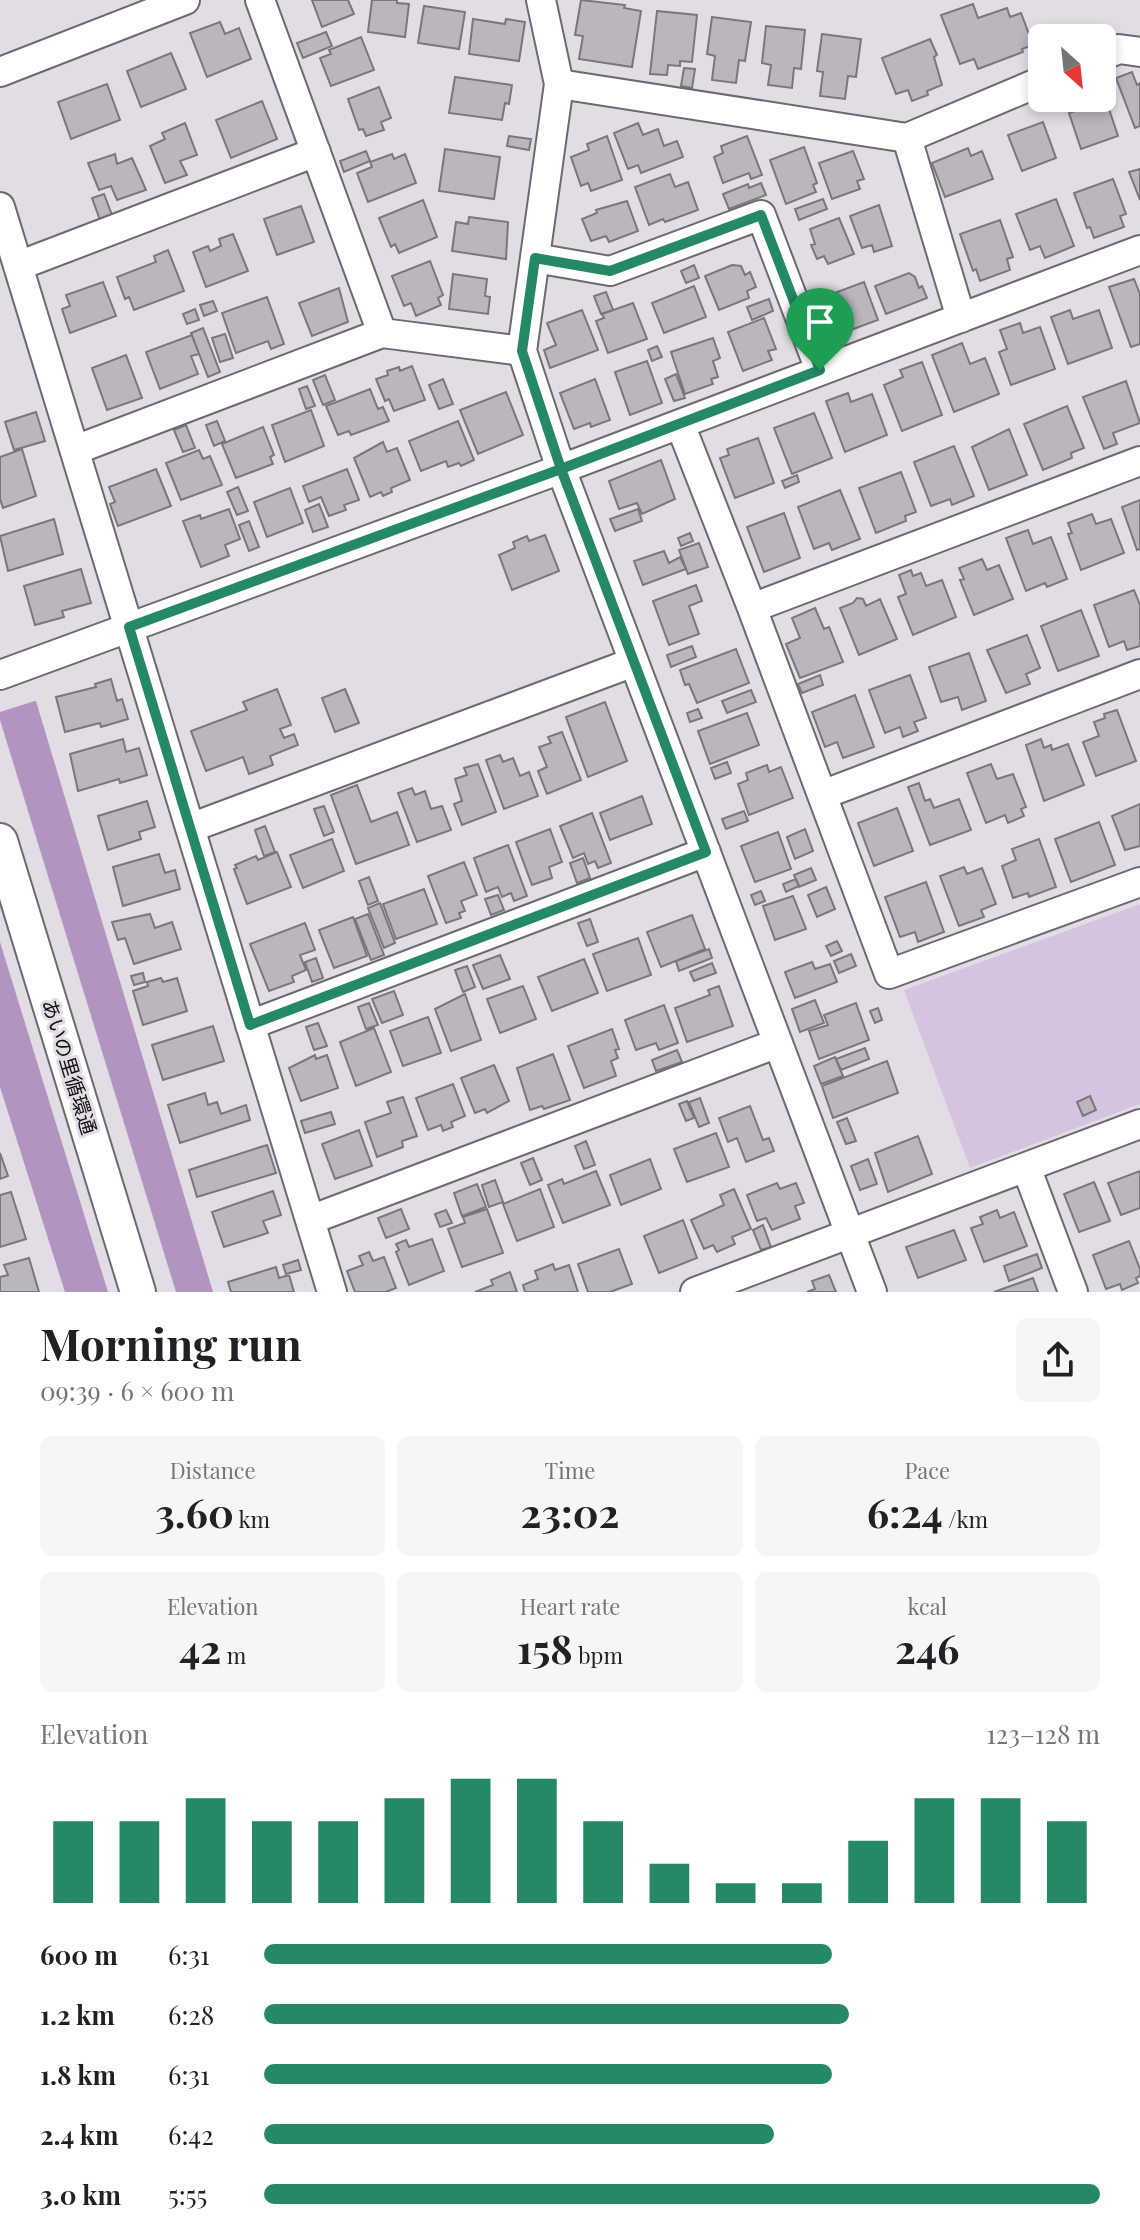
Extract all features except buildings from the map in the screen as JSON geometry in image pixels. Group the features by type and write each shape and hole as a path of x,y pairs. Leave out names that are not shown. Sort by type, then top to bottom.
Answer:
{"street":[{"path":"0,72 185,0"},
{"path":"260,0 382,333"},
{"path":"541,0 559,84 522,351 561,469 872,1292"},
{"path":"1116,50 1140,52"},
{"path":"559,84 907,138 1028,87"},
{"path":"907,138 961,318"},
{"path":"18,266 316,152"},
{"path":"0,207 332,1292"},
{"path":"535,258 610,271 761,215 820,370"},
{"path":"0,675 561,469 1140,250"},
{"path":"75,450 382,333 522,351"},
{"path":"680,424 889,974 1140,882"},
{"path":"752,608 1140,461"},
{"path":"190,828 634,662"},
{"path":"822,795 1140,674"},
{"name":"あいの里循環通","path":"0,841 138,1292"},
{"path":"250,1025 706,852"},
{"path":"310,1220 778,1043"},
{"path":"695,1292 1140,1124"},
{"path":"1026,1167 1073,1292"}],"shaded area":[{"path":"36,701 213,1292 176,1292 0,720 0,712"},
{"path":"1140,904 1140,1104 970,1168 904,990"},
{"path":"0,942 108,1292 65,1292 0,1087"}],"route":[{"path":"820,370 561,469 706,852 250,1025 129,627 561,469 522,351 535,258 610,271 761,215 820,370"}]}
